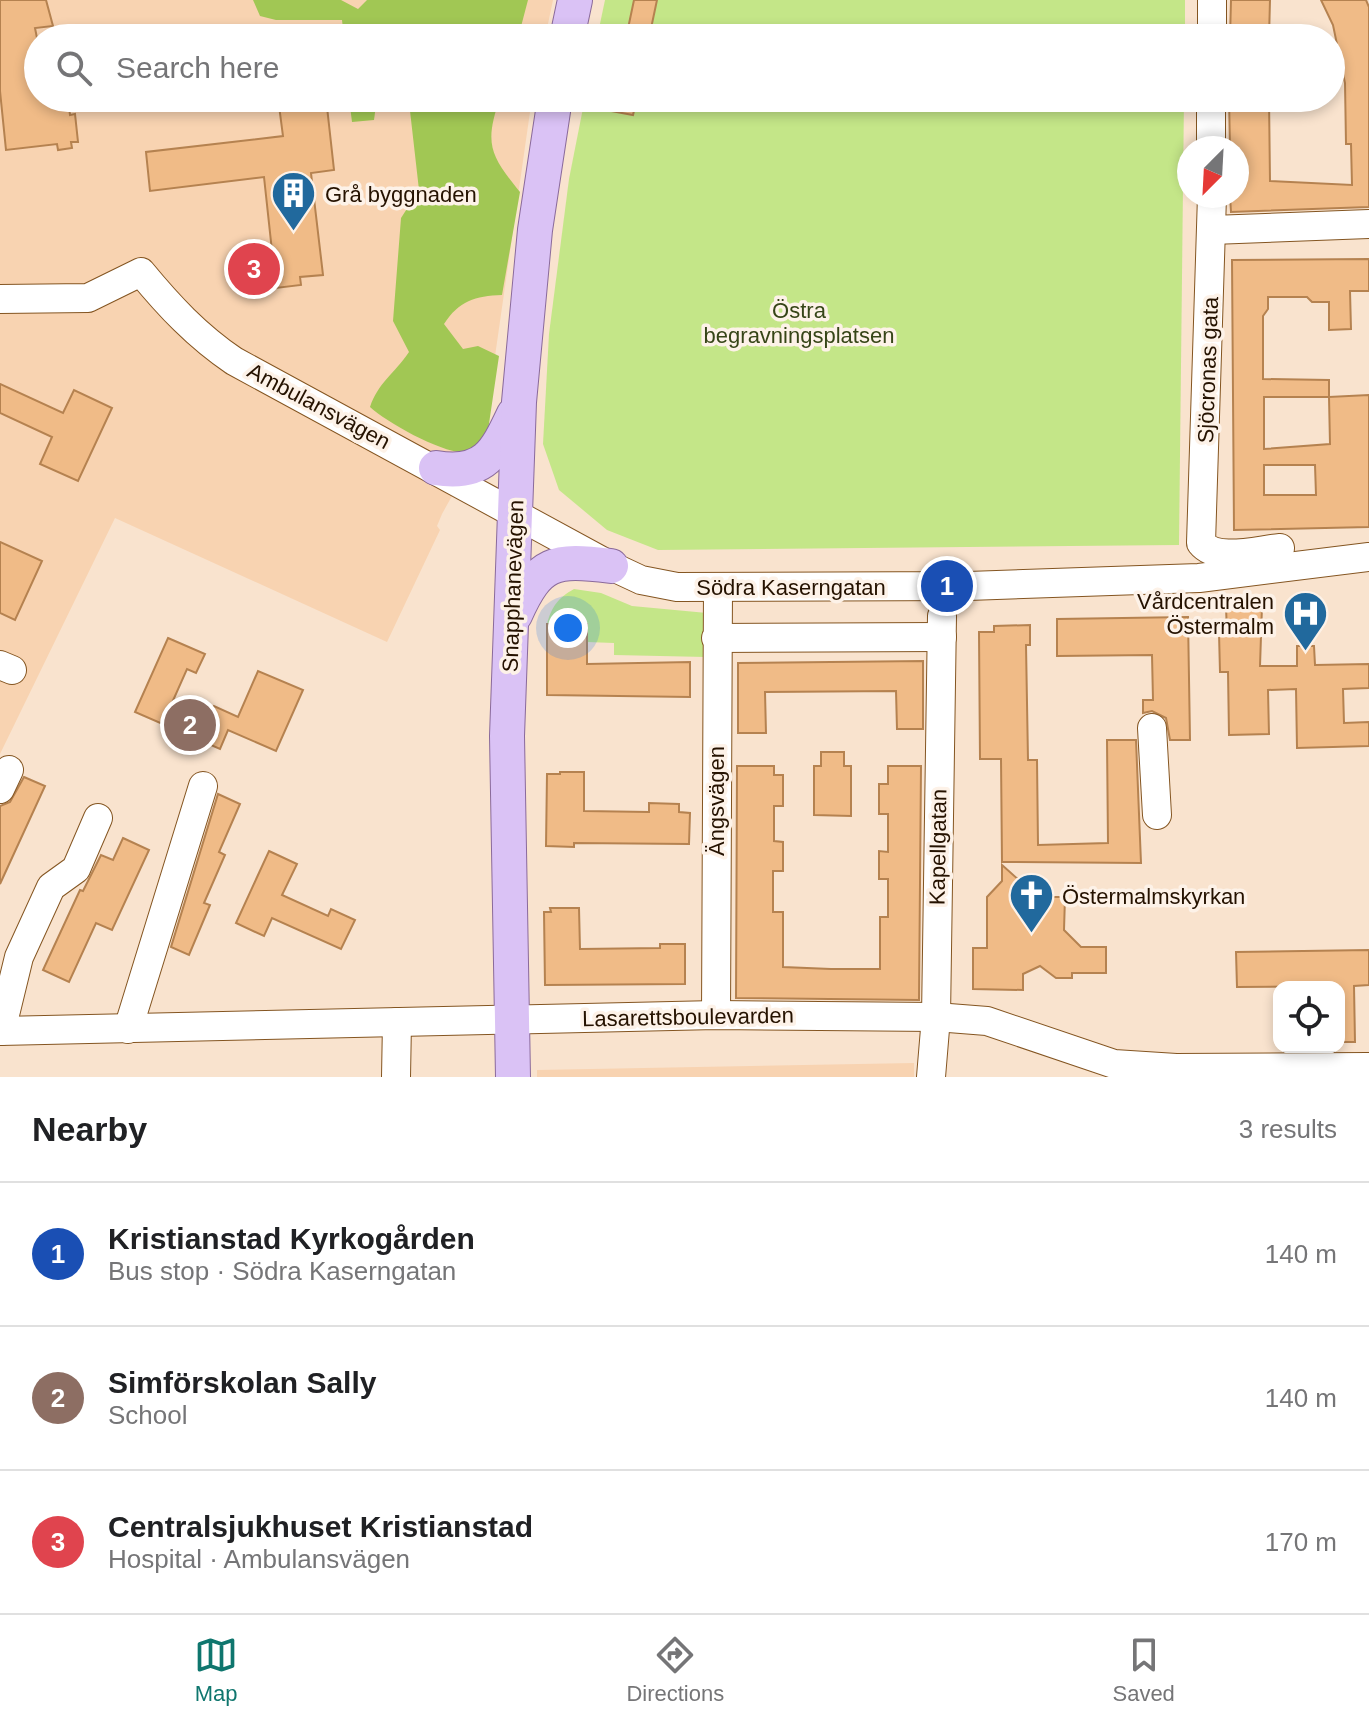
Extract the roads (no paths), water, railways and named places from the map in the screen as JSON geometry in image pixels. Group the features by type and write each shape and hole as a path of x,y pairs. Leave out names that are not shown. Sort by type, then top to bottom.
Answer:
{"main road":[{"path":"570,24 575,0"},
{"name":"Snapphanevägen","path":"513,1077 507,736 519,402 535,230 553,112"},
{"path":"436,468 465,470 485,461 497,450 519,402"},
{"path":"512,623 533,579 545,568 563,562 611,566"}],"street":[{"path":"1212,0 1212,24"},
{"path":"1211,112 1211,136"},
{"name":"Sjöcronas gata","path":"1212,208 1201,543 1207,551 1217,554 1369,542"},
{"path":"1212,230 1369,224"},
{"name":"Ambulansvägen","path":"0,299 88,298 141,272 176,314 210,346 436,468 515,516"},
{"name":"Södra Kaserngatan","path":"515,516 641,580 677,587 968,586 1199,578 1278,565 1369,557"},
{"name":"Ängsvägen","path":"716,1015 718,588"},
{"name":"Kapellgatan","path":"716,638 942,627 936,1017 931,1077"},
{"path":"1152,728 1157,815"},
{"path":"128,1029 203,786"},
{"path":"1,1031 25,943 51,887 76,869 98,818"},
{"name":"Lasarettsboulevarden","path":"1,1031 716,1015 936,1017 987,1021 1114,1064 1176,1073 1369,1067"},
{"path":"396,1077 397,1022"}],"place":[{"name":"Grå byggnaden","path":"294,233"},
{"name":"Centralsjukhuset Kristianstad","path":"254,269"},
{"name":"Kristianstad Kyrkogården","path":"947,586"},
{"name":"Vårdcentralen Östermalm","path":"1305,653"},
{"name":"Simförskolan Sally","path":"190,725"},
{"name":"Östermalmskyrkan","path":"1031,935"}],"park label":[{"name":"Östra begravningsplatsen","path":"799,322"}]}
